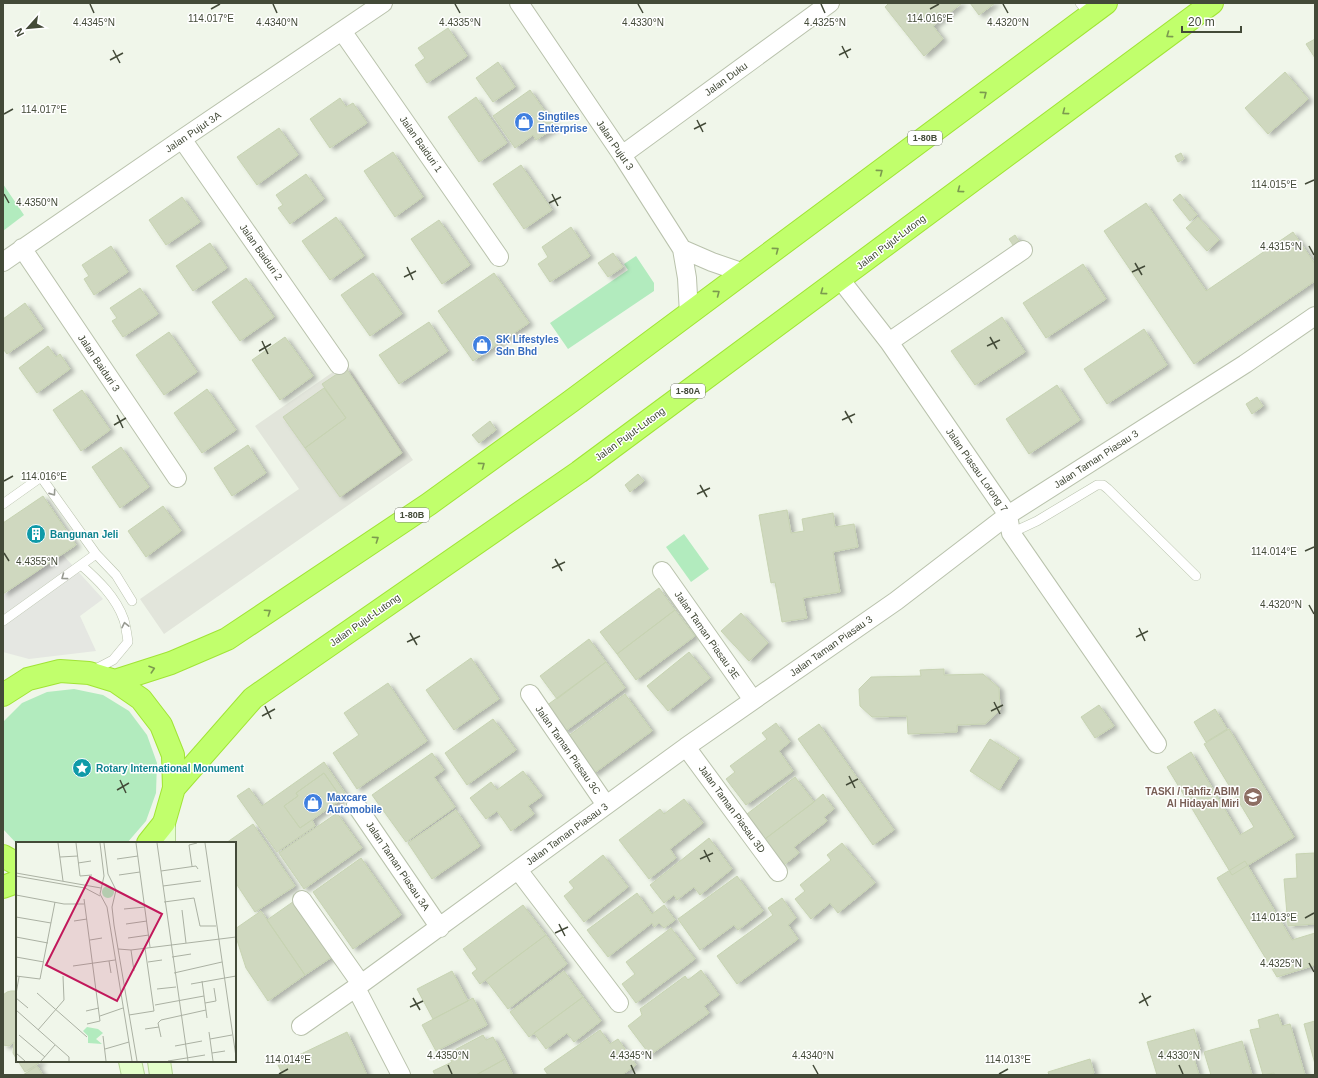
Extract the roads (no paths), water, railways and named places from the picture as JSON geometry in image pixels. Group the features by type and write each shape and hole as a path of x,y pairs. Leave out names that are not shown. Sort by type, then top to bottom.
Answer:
{"highway":[{"name":"Jalan Pujut-Lutong","path":"174,788 253,698 579,472 1212,3"},
{"name":"1-80B","path":"115,681 171,663 227,639 429,504 744,273 1092,7"},
{"path":"3,695 28,679 60,672 89,673 115,681 141,699 161,725 173,755 174,788 164,833 150,842"},
{"path":"3,856 16,863"},
{"path":"3,887 16,882"}],"street":[{"name":"Jalan Pujut 3A","path":"3,262 383,3"},
{"name":"Jalan Pujut 3","path":"519,3 622,155 682,249 688,278 689,314"},
{"name":"Jalan Duku","path":"622,155 830,3"},
{"name":"Jalan Baiduri 1","path":"342,31 499,256"},
{"name":"Jalan Baiduri 2","path":"182,139 339,365"},
{"name":"Jalan Baiduri 3","path":"22,248 177,478"},
{"path":"682,249 712,262 744,273"},
{"path":"889,342 1023,250"},
{"name":"Jalan Piasau Lorong 7","path":"840,279 889,342 1008,515 1011,533 1157,744"},
{"name":"Jalan Taman Piasau 3","path":"301,1026 440,928 686,747 896,601 1008,515 1232,372 1315,316"},
{"name":"Jalan Taman Piasau 3E","path":"662,571 753,700"},
{"name":"Jalan Taman Piasau 3C","path":"530,694 606,805"},
{"name":"Jalan Taman Piasau 3D","path":"686,747 778,872"},
{"name":"Jalan Taman Piasau 3A","path":"356,805 440,928"},
{"path":"518,870 619,1003"},
{"path":"302,900 358,986 401,1075"},
{"path":"130,1062 133,1075"},
{"path":"159,1062 161,1075"}],"lane":[{"path":"3,504 41,477 96,554 116,575 132,601"},
{"path":"1011,533 1037,521 1097,485 1103,485 1196,576"},
{"path":"3,621 96,554"},
{"path":"81,565 101,582 116,604 124,621 128,642 113,660 89,673"}],"place":[{"name":"Singtiles Enterprise","path":"524,122"},
{"name":"SK Lifestyles Sdn Bhd","path":"482,345"},
{"name":"Bangunan Jeli","path":"36,534"},
{"name":"Rotary International Monument","path":"82,768"},
{"name":"TASKI / Tahfiz ABIM Al Hidayah Miri","path":"1253,797"},
{"name":"Maxcare Automobile","path":"313,803"}]}
